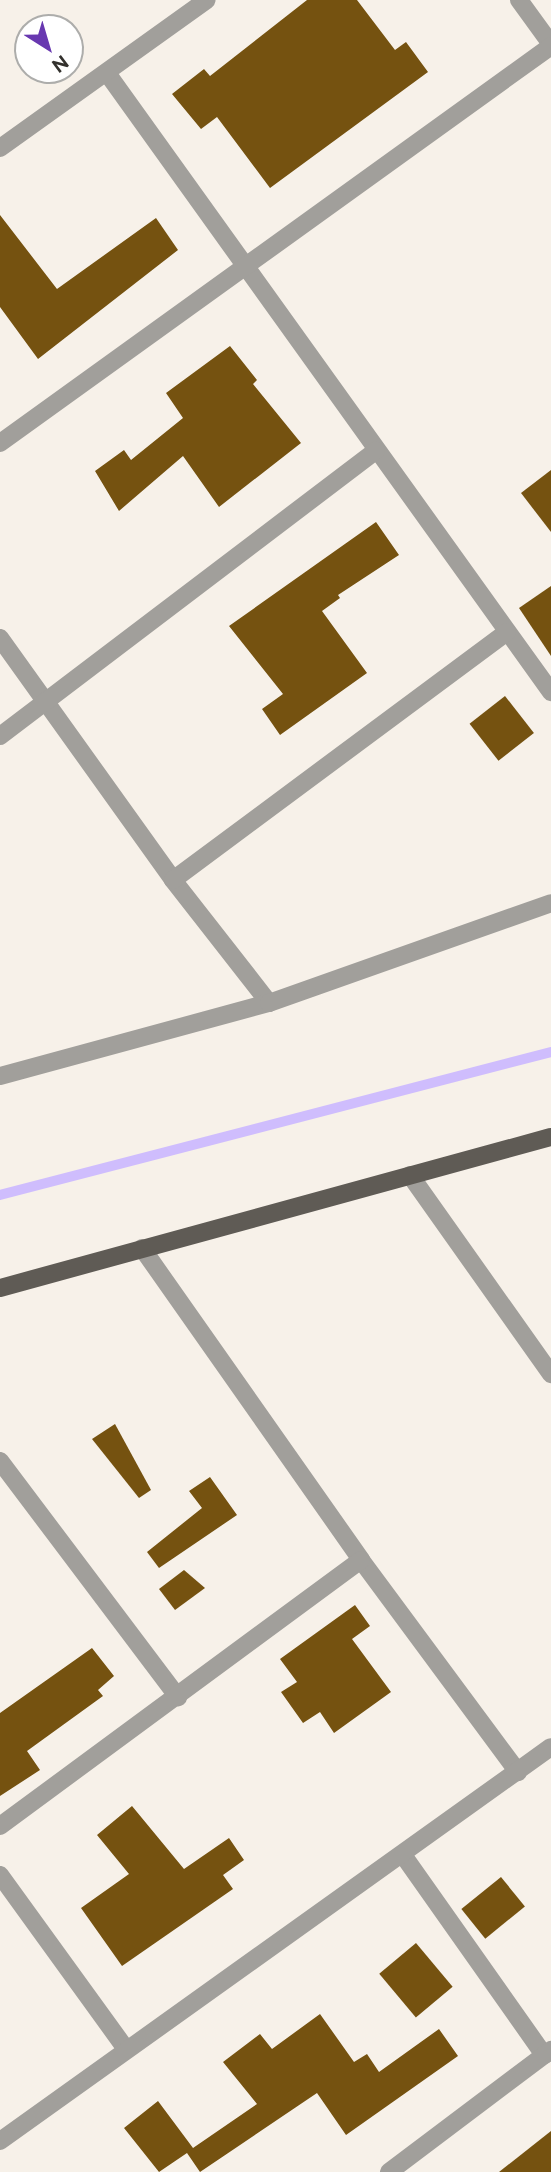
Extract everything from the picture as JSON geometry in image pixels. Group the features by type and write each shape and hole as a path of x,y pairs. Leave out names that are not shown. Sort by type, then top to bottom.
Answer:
{"main road":[{"path":"0,1288 551,1137"}],"street":[{"path":"0,148 207,0"},
{"path":"0,443 551,45 519,0"},
{"path":"107,73 376,452 551,692"},
{"path":"0,736 376,452"},
{"path":"173,880 508,632"},
{"path":"0,638 173,880 268,1003"},
{"path":"0,1076 268,1003 551,903"},
{"path":"410,1175 551,1374"},
{"path":"142,1248 361,1560 518,1772"},
{"path":"0,1461 178,1697"},
{"path":"0,1826 361,1560"},
{"path":"0,2141 551,1747"},
{"path":"389,2172 547,2053 403,1855"},
{"path":"0,1875 126,2049"}],"building":[{"path":"307,0 357,0 395,50 406,42 428,72 270,188 217,117 201,129 172,94 204,69 210,76"},
{"path":"0,215 57,289 156,218 178,250 38,359 0,307"},
{"path":"230,346 257,380 253,384 301,443 219,507 183,456 119,511 95,471 124,450 131,460 183,418 166,393"},
{"path":"551,470 551,532 521,493"},
{"path":"376,522 399,555 338,595 340,598 322,611 367,673 280,735 262,709 283,694 229,626"},
{"path":"551,586 551,656 519,608"},
{"path":"505,696 534,733 498,761 470,724"},
{"path":"115,1424 151,1490 139,1498 92,1439"},
{"path":"210,1477 237,1515 159,1568 147,1552 202,1508 189,1491"},
{"path":"184,1570 205,1588 175,1610 159,1589"},
{"path":"355,1605 370,1626 352,1639 391,1692 334,1733 320,1712 303,1723 281,1692 297,1682 280,1659"},
{"path":"92,1648 114,1676 98,1690 103,1696 27,1751 40,1770 0,1796 0,1713"},
{"path":"132,1806 184,1869 229,1838 244,1860 223,1875 233,1889 122,1966 81,1908 129,1874 97,1835"},
{"path":"501,1877 525,1907 485,1939 461,1909"},
{"path":"416,1943 453,1987 416,2018 379,1974"},
{"path":"320,2014 354,2062 367,2054 379,2072 439,2029 458,2056 346,2135 317,2093 200,2172 187,2153 159,2172 124,2128 158,2101 193,2148 257,2104 223,2062 260,2034 272,2049"},
{"path":"551,2131 551,2172 499,2172"}],"waterway":[{"path":"0,1195 551,1052"}]}
